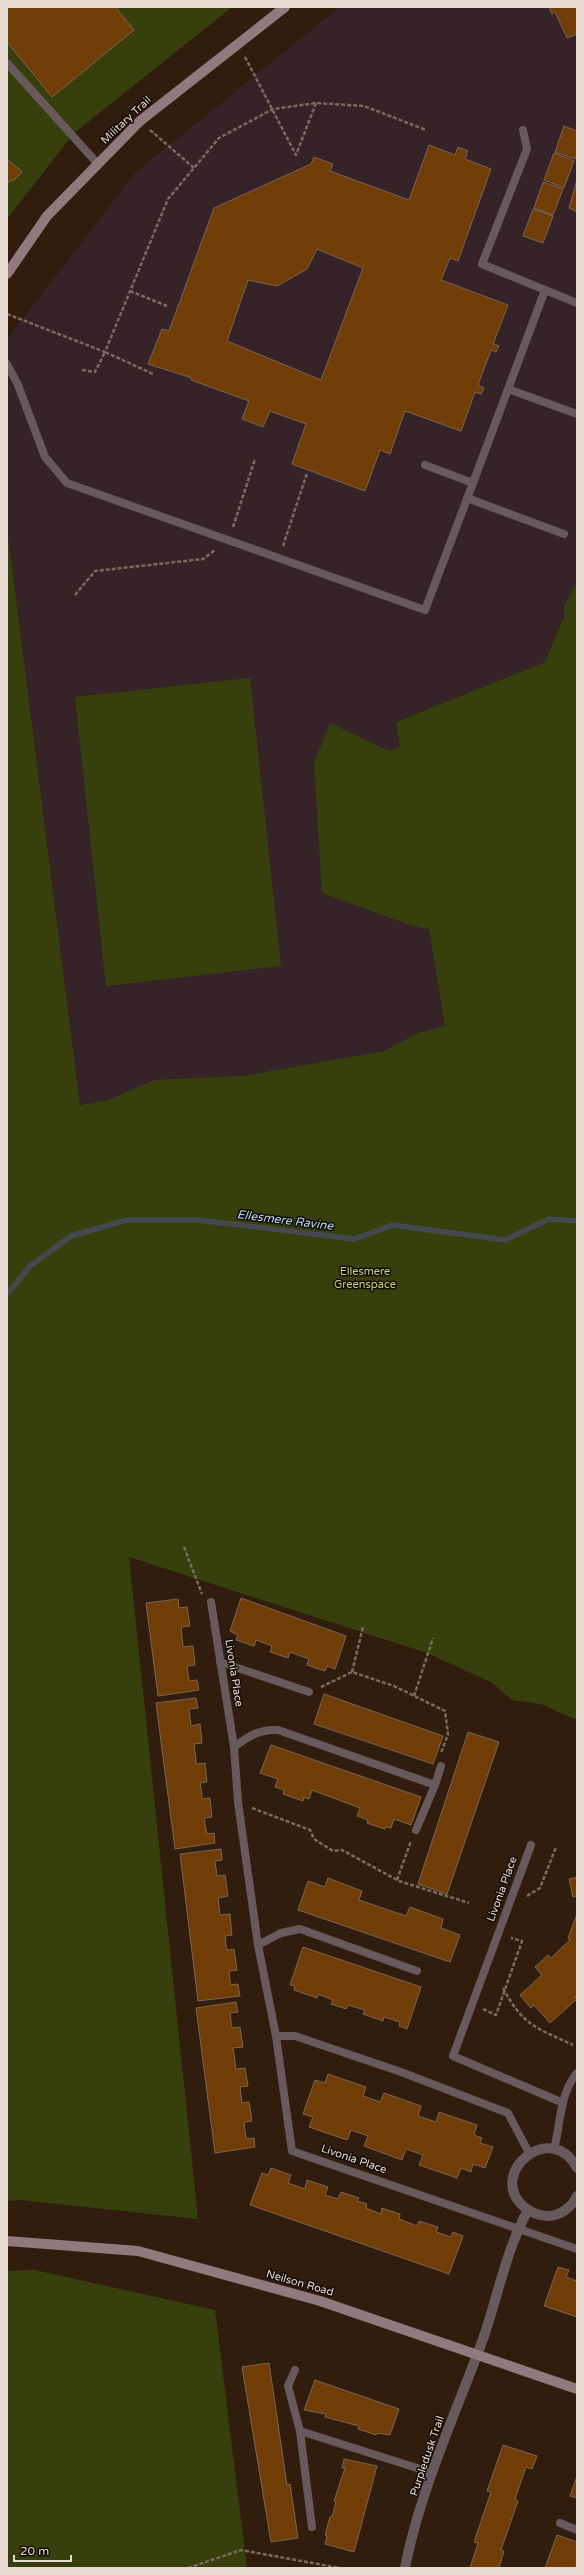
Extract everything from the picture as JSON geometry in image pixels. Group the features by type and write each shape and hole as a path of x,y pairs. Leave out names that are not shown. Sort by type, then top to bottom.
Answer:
{"main road":[{"name":"Military Trail","path":"7,274 47,216 97,163 140,121 285,7"},
{"name":"Neilson Road","path":"7,2241 138,2251 320,2301 478,2353 577,2388"}],"street":[{"path":"577,2168 564,2153 554,2149 541,2149 529,2153 521,2160 515,2170 513,2181 515,2193 520,2203 528,2210 548,2216 558,2214 568,2209 577,2196"},
{"path":"478,2353 518,2229 528,2210"},
{"name":"Purpledusk Trail","path":"405,2568 433,2473 478,2353"}],"lane":[{"path":"7,63 97,163"},
{"path":"523,130 527,149 482,264 577,303"},
{"path":"7,364 18,385 45,457 67,483 425,610 546,290"},
{"path":"508,388 577,414"},
{"path":"426,465 473,483"},
{"path":"467,498 564,534"},
{"name":"Livonia Place","path":"211,1602 234,1747 238,1802 258,1946 276,2036 292,2151 577,2249"},
{"path":"220,1662 310,1692"},
{"path":"234,1747 252,1734 264,1729 278,1730 435,1785"},
{"path":"416,1830 435,1785 441,1766"},
{"name":"Livonia Place","path":"531,1845 453,2056 561,2102"},
{"path":"258,1946 281,1933 300,1928 417,1970"},
{"path":"276,2036 295,2036 401,2072 508,2113 529,2153"},
{"path":"554,2149 561,2102 570,2081 577,2073"},
{"path":"295,2370 288,2386 300,2431 312,2527"},
{"path":"300,2431 433,2473"},
{"path":"560,2523 577,2530"}],"path":[{"path":"237,44 253,67 296,155 316,103"},
{"path":"82,370 95,372 105,352 168,199 220,138 273,108 316,103 364,106 426,130"},
{"path":"152,132 194,168"},
{"path":"130,291 167,306"},
{"path":"7,314 105,352 153,374"},
{"path":"75,595 95,571 203,559 229,540 255,459"},
{"path":"279,558 307,473"},
{"path":"184,1547 202,1594 211,1602"},
{"path":"352,1672 363,1627"},
{"path":"414,1696 433,1638"},
{"path":"310,1692 352,1672 394,1686 445,1711 448,1734 440,1755 441,1766"},
{"path":"238,1802 310,1830 314,1839 333,1851 342,1850 397,1880 469,1903"},
{"path":"397,1880 416,1830"},
{"path":"508,1907 540,1888 556,1847"},
{"path":"472,2003 496,2015 503,1988 522,1941 498,1933"},
{"path":"503,1988 513,2006 531,2026 573,2045"},
{"path":"188,2568 241,2550 340,2568"}],"shaded area":[{"path":"340,7 577,7 577,582 545,662 396,722 447,1040 80,1105 7,527 7,339 136,172"}],"green space":[{"path":"7,7 232,7 74,133 7,219"},
{"name":"Ellesmere Greenspace","path":"7,527 80,1105 108,1100 154,1080 243,1076 384,1051 418,1033 445,1026 429,929 410,925 322,893 314,763 330,723 389,751 400,747 396,722 545,662 564,616 564,607 577,582 577,1720 541,1704 512,1700 491,1682 427,1653 129,1557 198,2219 20,2200 7,2201"},
{"path":"250,678 281,966 106,986 75,697"},
{"path":"35,2270 215,2310 247,2568 7,2568 7,2271"}],"building":[{"path":"7,7 115,7 134,30 52,97 7,42"},
{"path":"549,7 577,7 577,34 567,38 555,12 552,14"},
{"path":"564,126 577,131 577,153 575,159 555,152"},
{"path":"429,145 455,155 458,147 468,151 465,159 491,169 458,261 450,258 441,280 508,305 493,344 499,346 496,352 491,350 478,385 484,388 481,394 475,392 461,431 405,411 390,454 380,450 365,491 292,464 306,424 270,411 263,427 242,419 249,401 191,380 192,378 148,364 162,329 169,331 214,208 311,164 314,157 333,164 330,171 409,200","holes":["317,249 363,268 321,380 227,341 248,280 277,286 307,269"]},
{"path":"554,153 574,161 564,188 544,180"},
{"path":"7,159 22,172 13,181 11,180 7,184"},
{"path":"543,182 563,189 553,215 534,208"},
{"path":"577,183 577,212 569,208"},
{"path":"533,209 553,216 543,243 523,236"},
{"path":"241,1598 346,1636 335,1669 327,1666 325,1671 307,1665 309,1659 290,1652 288,1658 270,1652 272,1646 256,1640 254,1646 236,1640 238,1635 230,1631"},
{"path":"178,1599 179,1608 187,1607 190,1626 181,1627 183,1647 193,1646 195,1665 187,1666 189,1681 197,1680 199,1690 158,1696 146,1603"},
{"path":"324,1694 443,1736 433,1764 314,1724"},
{"path":"196,1698 198,1708 189,1709 191,1726 200,1724 202,1743 194,1744 196,1764 205,1763 207,1782 200,1783 202,1799 210,1798 212,1817 204,1818 207,1834 214,1833 215,1843 175,1849 156,1703"},
{"path":"468,1732 499,1742 447,1894 418,1884"},
{"path":"271,1745 421,1797 411,1825 394,1819 391,1828 386,1827 385,1829 372,1825 367,1823 368,1820 357,1816 360,1808 312,1790 309,1799 304,1797 303,1801 283,1794 284,1790 275,1787 278,1779 260,1773"},
{"path":"221,1849 222,1860 215,1861 217,1876 225,1875 228,1896 218,1898 220,1915 230,1914 232,1935 225,1936 226,1945 227,1950 234,1949 237,1970 229,1971 230,1981 231,1985 238,1984 240,1996 198,2001 180,1854"},
{"path":"577,1877 577,1900 576,1896 573,1897 569,1879"},
{"path":"328,1878 362,1891 359,1900 406,1916 410,1907 443,1919 441,1928 460,1935 450,1962 298,1910 308,1881 325,1887"},
{"path":"577,1914 577,1995 575,1997 577,1999 550,2023 534,2005 531,2008 520,1995 542,1975 535,1967 548,1955 551,1958 570,1940 568,1938"},
{"path":"303,1947 421,1987 407,2029 399,2026 400,2022 384,2017 383,2021 363,2014 365,2010 348,2005 346,2009 331,2004 333,2000 318,1994 317,1998 294,1990 295,1986 290,1985"},
{"path":"236,2002 238,2012 230,2013 232,2028 240,2027 243,2047 233,2048 236,2069 245,2068 248,2086 240,2087 242,2103 249,2102 252,2121 244,2122 246,2139 254,2138 255,2147 215,2153 196,2008"},
{"path":"328,2074 366,2087 363,2096 380,2102 384,2093 421,2106 418,2116 436,2122 439,2112 477,2125 474,2135 482,2138 480,2143 493,2147 485,2168 473,2164 471,2172 461,2168 457,2178 419,2165 423,2155 406,2149 402,2160 364,2146 368,2136 351,2130 347,2140 309,2127 313,2117 303,2114 315,2080 325,2083"},
{"path":"271,2168 291,2175 288,2183 305,2189 307,2180 328,2187 325,2195 338,2199 341,2192 359,2198 357,2201 367,2204 366,2208 381,2214 382,2208 400,2214 399,2219 417,2226 419,2221 438,2227 436,2232 451,2237 453,2232 463,2236 449,2274 250,2205 262,2173 268,2175"},
{"path":"558,2267 569,2270 566,2277 577,2281 577,2317 544,2306"},
{"path":"269,2363 287,2485 290,2484 298,2538 271,2542 242,2367"},
{"path":"315,2380 399,2409 390,2435 377,2433 376,2435 358,2429 359,2426 325,2417 326,2414 304,2410"},
{"path":"503,2445 537,2456 532,2469 526,2467 515,2499 518,2501 501,2550 504,2551 499,2568 470,2568 478,2543 474,2542 491,2492 487,2491"},
{"path":"344,2459 377,2466 354,2552 325,2544 327,2536 325,2535 330,2517 332,2517 336,2502 334,2501 345,2468 342,2468"},
{"path":"577,2476 577,2498 570,2496"},
{"path":"557,2535 577,2542 576,2568 545,2568"}],"waterway":[{"name":"Ellesmere Ravine","path":"7,1294 30,1266 71,1236 127,1220 198,1220 354,1239 393,1225 505,1240 549,1219 577,1221"}]}
